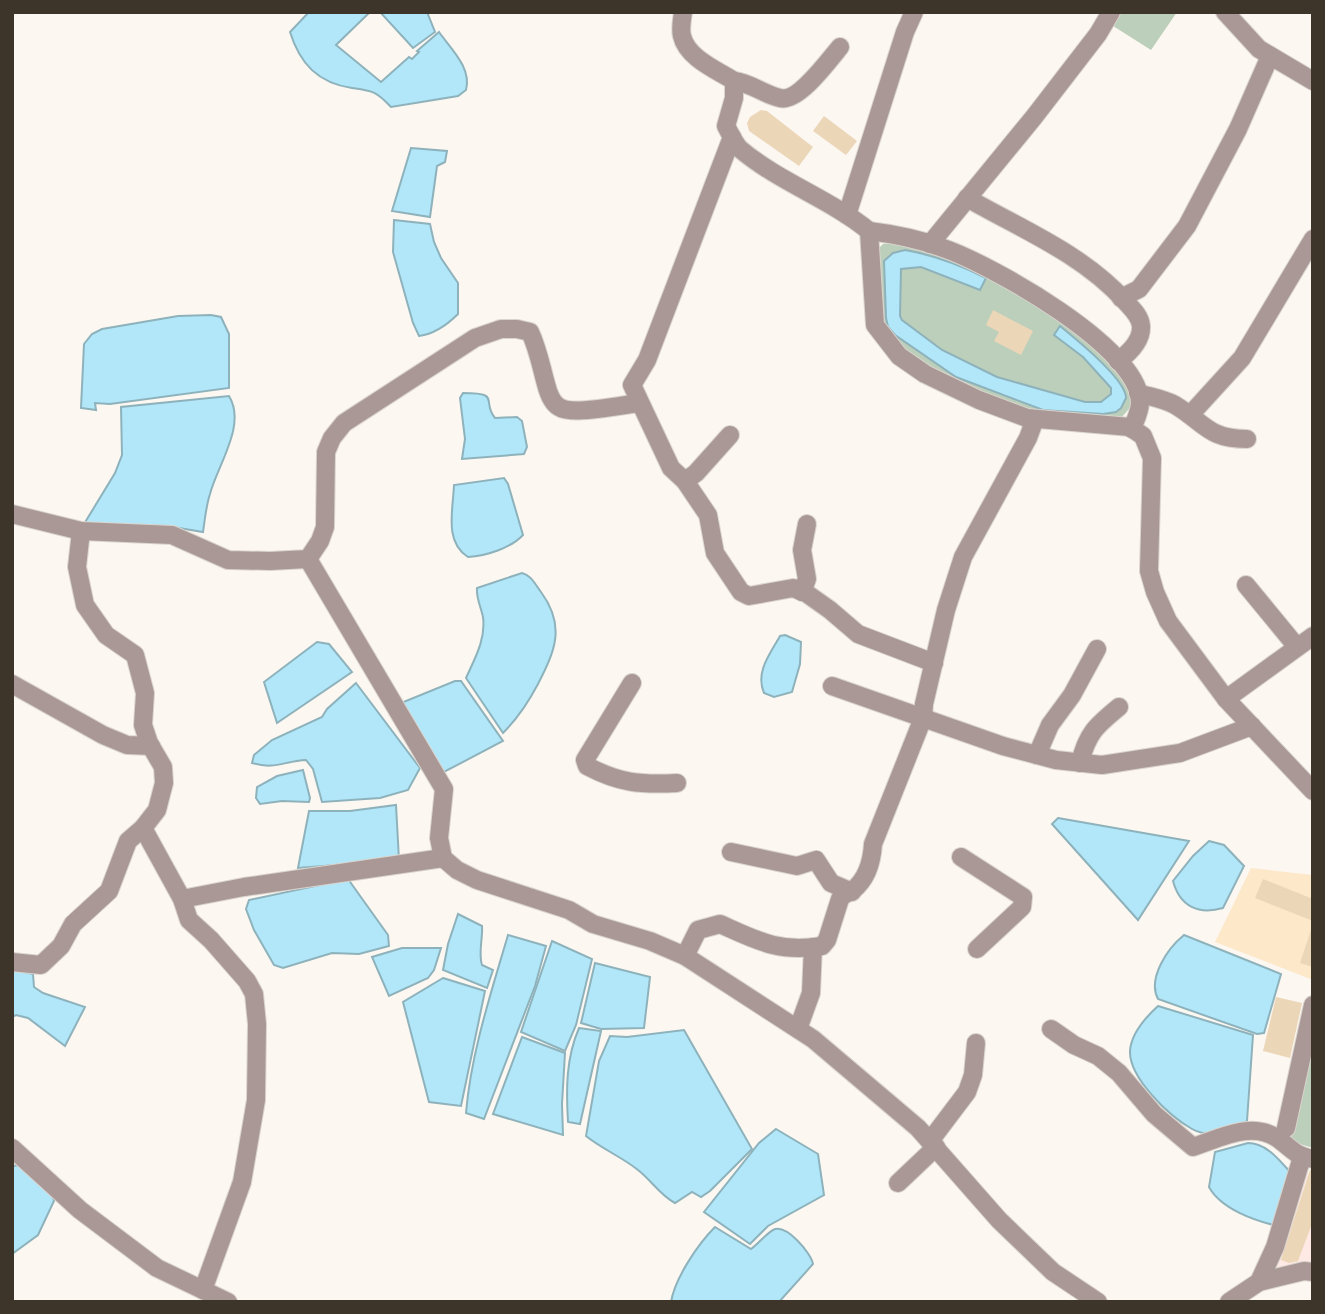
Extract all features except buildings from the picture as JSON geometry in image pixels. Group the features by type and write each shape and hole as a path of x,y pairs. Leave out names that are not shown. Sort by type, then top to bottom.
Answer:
{"street":[{"path":"683,12 681,34 686,47 734,81 782,99 790,98 811,81 840,47"},
{"path":"847,215 905,32 914,12"},
{"path":"930,244 1034,117 1098,34 1111,12"},
{"path":"1225,12 1259,49 1313,81"},
{"path":"1121,298 1139,289 1186,226 1238,129 1270,56"},
{"path":"734,81 734,98 726,126 738,147 793,185 847,215 869,231 900,235 930,244 981,264 1043,299 1097,339 1118,361 1135,385 1140,405 1132,429"},
{"path":"732,137 647,360 632,385 671,468 685,481 708,515 715,553 741,592 749,596 784,588 802,592 831,610 858,634 934,663"},
{"path":"967,198 1064,251 1107,282 1139,317 1141,330 1138,340 1118,361"},
{"path":"869,231 874,325 899,356 925,374 979,400 1027,418 1130,426 1143,436 1152,458 1149,571 1168,621 1226,699 1313,792"},
{"path":"1190,415 1242,358 1313,239"},
{"path":"307,559 320,541 325,527 326,452 332,438 344,423 475,338 501,329 530,332 537,347 547,389 555,405 562,410 639,403"},
{"path":"1138,393 1166,401 1190,415 1212,433 1227,439 1247,439"},
{"path":"685,956 698,930 720,924 768,946 801,949 822,946 827,940 840,899 844,894 852,892 872,860 873,844 923,718 946,610 963,557 1028,438 1035,419"},
{"path":"685,481 696,474 730,435"},
{"path":"12,514 81,531 172,536 229,561 307,559"},
{"path":"802,592 807,579 802,550 807,524"},
{"path":"12,962 41,965 61,946 73,924 109,891 128,841 157,810 164,783 163,767 143,724 145,693 135,655 106,635 85,605 76,567 81,531"},
{"path":"307,559 444,789 439,838 443,858 457,870 477,880 569,910 593,923 650,941 685,956 813,1039 885,1098 933,1144 999,1220 1053,1272 1098,1302"},
{"path":"1246,585 1297,647"},
{"path":"1226,699 1313,636"},
{"path":"1037,755 1051,725 1072,695 1097,649"},
{"path":"632,683 585,760 587,766 610,778 630,783 677,783"},
{"path":"12,684 103,735 127,745 151,746"},
{"path":"832,686 1037,755 1080,763 1102,765 1180,754 1252,726"},
{"path":"1080,763 1084,743 1095,727 1119,707"},
{"path":"143,828 182,899 189,920 211,940 247,981 254,994 257,1024 257,1100 242,1182 203,1290"},
{"path":"731,852 797,866 816,860 831,883 852,892"},
{"path":"182,899 244,887 443,858"},
{"path":"961,858 1023,897 1022,907 977,949"},
{"path":"798,1029 811,993 813,947"},
{"path":"1286,1128 1313,1005"},
{"path":"1051,1029 1073,1045 1098,1056 1119,1073 1154,1114 1193,1147 1249,1129 1265,1131 1308,1158 1259,1282"},
{"path":"898,1182 933,1144 967,1092 976,1043"},
{"path":"12,1148 80,1210 157,1268 228,1302"},
{"path":"1229,1302 1259,1282 1304,1271 1313,1272"}],"shaded area":[{"path":"1251,868 1313,875 1313,980 1215,942"},
{"path":"1303,1172 1313,1176 1313,1266 1267,1275"}],"green space":[{"path":"1116,12 1177,12 1151,50 1110,24"},
{"path":"896,242 931,248 1017,289 1093,346 1123,376 1134,403 1122,417 1109,420 1039,413 975,390 911,356 888,334 881,303 879,248 883,244"},
{"path":"1313,1006 1313,1148 1283,1139"}],"water":[{"path":"309,12 370,12 336,45 381,82 409,57 412,59 419,52 417,51 439,32 463,66 466,90 458,96 391,107 374,93 329,82 305,62 290,32"},
{"path":"380,12 427,12 435,32 413,48"},
{"path":"411,148 447,151 445,162 437,166 430,217 392,211"},
{"path":"394,220 430,224 441,258 458,283 458,314 440,328 425,335 419,336 413,323 393,252"},
{"path":"905,250 947,261 986,278 980,290 921,267 901,269 902,320 942,350 997,377 1085,402 1101,402 1111,394 1111,388 1083,357 1054,335 1060,326 1099,360 1118,381 1126,398 1121,408 1116,412 1103,414 1043,410 956,377 895,335 888,327 886,318 884,261 893,253"},
{"path":"178,316 221,317 229,334 229,388 110,404 95,403 96,410 81,408 84,344 92,334 102,329"},
{"path":"463,393 487,396 495,418 517,417 522,421 527,447 524,454 462,459 465,439 460,398"},
{"path":"229,396 234,407 233,432 209,499 203,532 167,526 84,524 115,473 122,455 121,407"},
{"path":"504,478 523,535 498,551 468,557 460,551 453,534 454,485"},
{"path":"522,573 533,580 549,604 556,627 555,638 549,660 534,691 503,733 466,678 479,648 484,625 477,588"},
{"path":"785,635 801,642 800,664 792,692 774,697 764,693 762,670 780,636"},
{"path":"317,642 329,644 352,672 277,723 264,682"},
{"path":"461,681 503,741 442,773 401,703"},
{"path":"356,683 420,768 408,790 380,798 322,802 313,769 306,760 273,765 252,763 254,755 272,740 322,717 327,709"},
{"path":"303,770 309,802 282,801 260,804 256,798 257,787 277,776"},
{"path":"396,805 399,860 298,868 309,811 350,811"},
{"path":"1058,818 1189,841 1138,920 1052,824"},
{"path":"1209,841 1224,845 1244,866 1223,908 1214,910 1198,909 1186,903 1180,897 1173,881"},
{"path":"348,879 388,935 389,946 359,954 332,953 283,968 274,965 254,930 246,909 249,900"},
{"path":"458,914 482,926 482,965 493,970 487,988 443,970"},
{"path":"508,935 546,946 535,986 484,1119 466,1113 482,1023"},
{"path":"1184,935 1281,974 1264,1033 1257,1034 1158,999 1155,991 1157,973 1166,955"},
{"path":"552,941 592,959 576,1025 565,1051 521,1032"},
{"path":"402,948 441,948 434,970 428,978 389,996 372,957"},
{"path":"595,963 650,977 644,1028 601,1029 581,1023"},
{"path":"12,969 33,974 34,987 43,993 85,1007 65,1046 28,1018 16,1015 12,1017"},
{"path":"443,978 485,991 461,1106 429,1102 403,1002"},
{"path":"1158,1006 1253,1035 1247,1121 1242,1125 1228,1132 1198,1132 1172,1115 1143,1084 1131,1062 1131,1045 1140,1026"},
{"path":"579,1028 601,1031 580,1124 568,1122 567,1098 569,1062"},
{"path":"684,1030 752,1149 710,1191 701,1197 692,1192 675,1203 632,1165 586,1136 599,1061 610,1036 627,1037"},
{"path":"522,1037 565,1053 563,1135 493,1114"},
{"path":"776,1129 818,1154 824,1195 768,1226 750,1244 704,1212 759,1143"},
{"path":"1248,1143 1268,1150 1294,1176 1278,1226 1230,1208 1214,1195 1209,1187 1215,1152"},
{"path":"21,1165 52,1194 54,1201 38,1235 12,1254 12,1166"},
{"path":"715,1227 751,1249 773,1230 784,1231 803,1247 813,1264 779,1302 671,1302 688,1262"}]}
